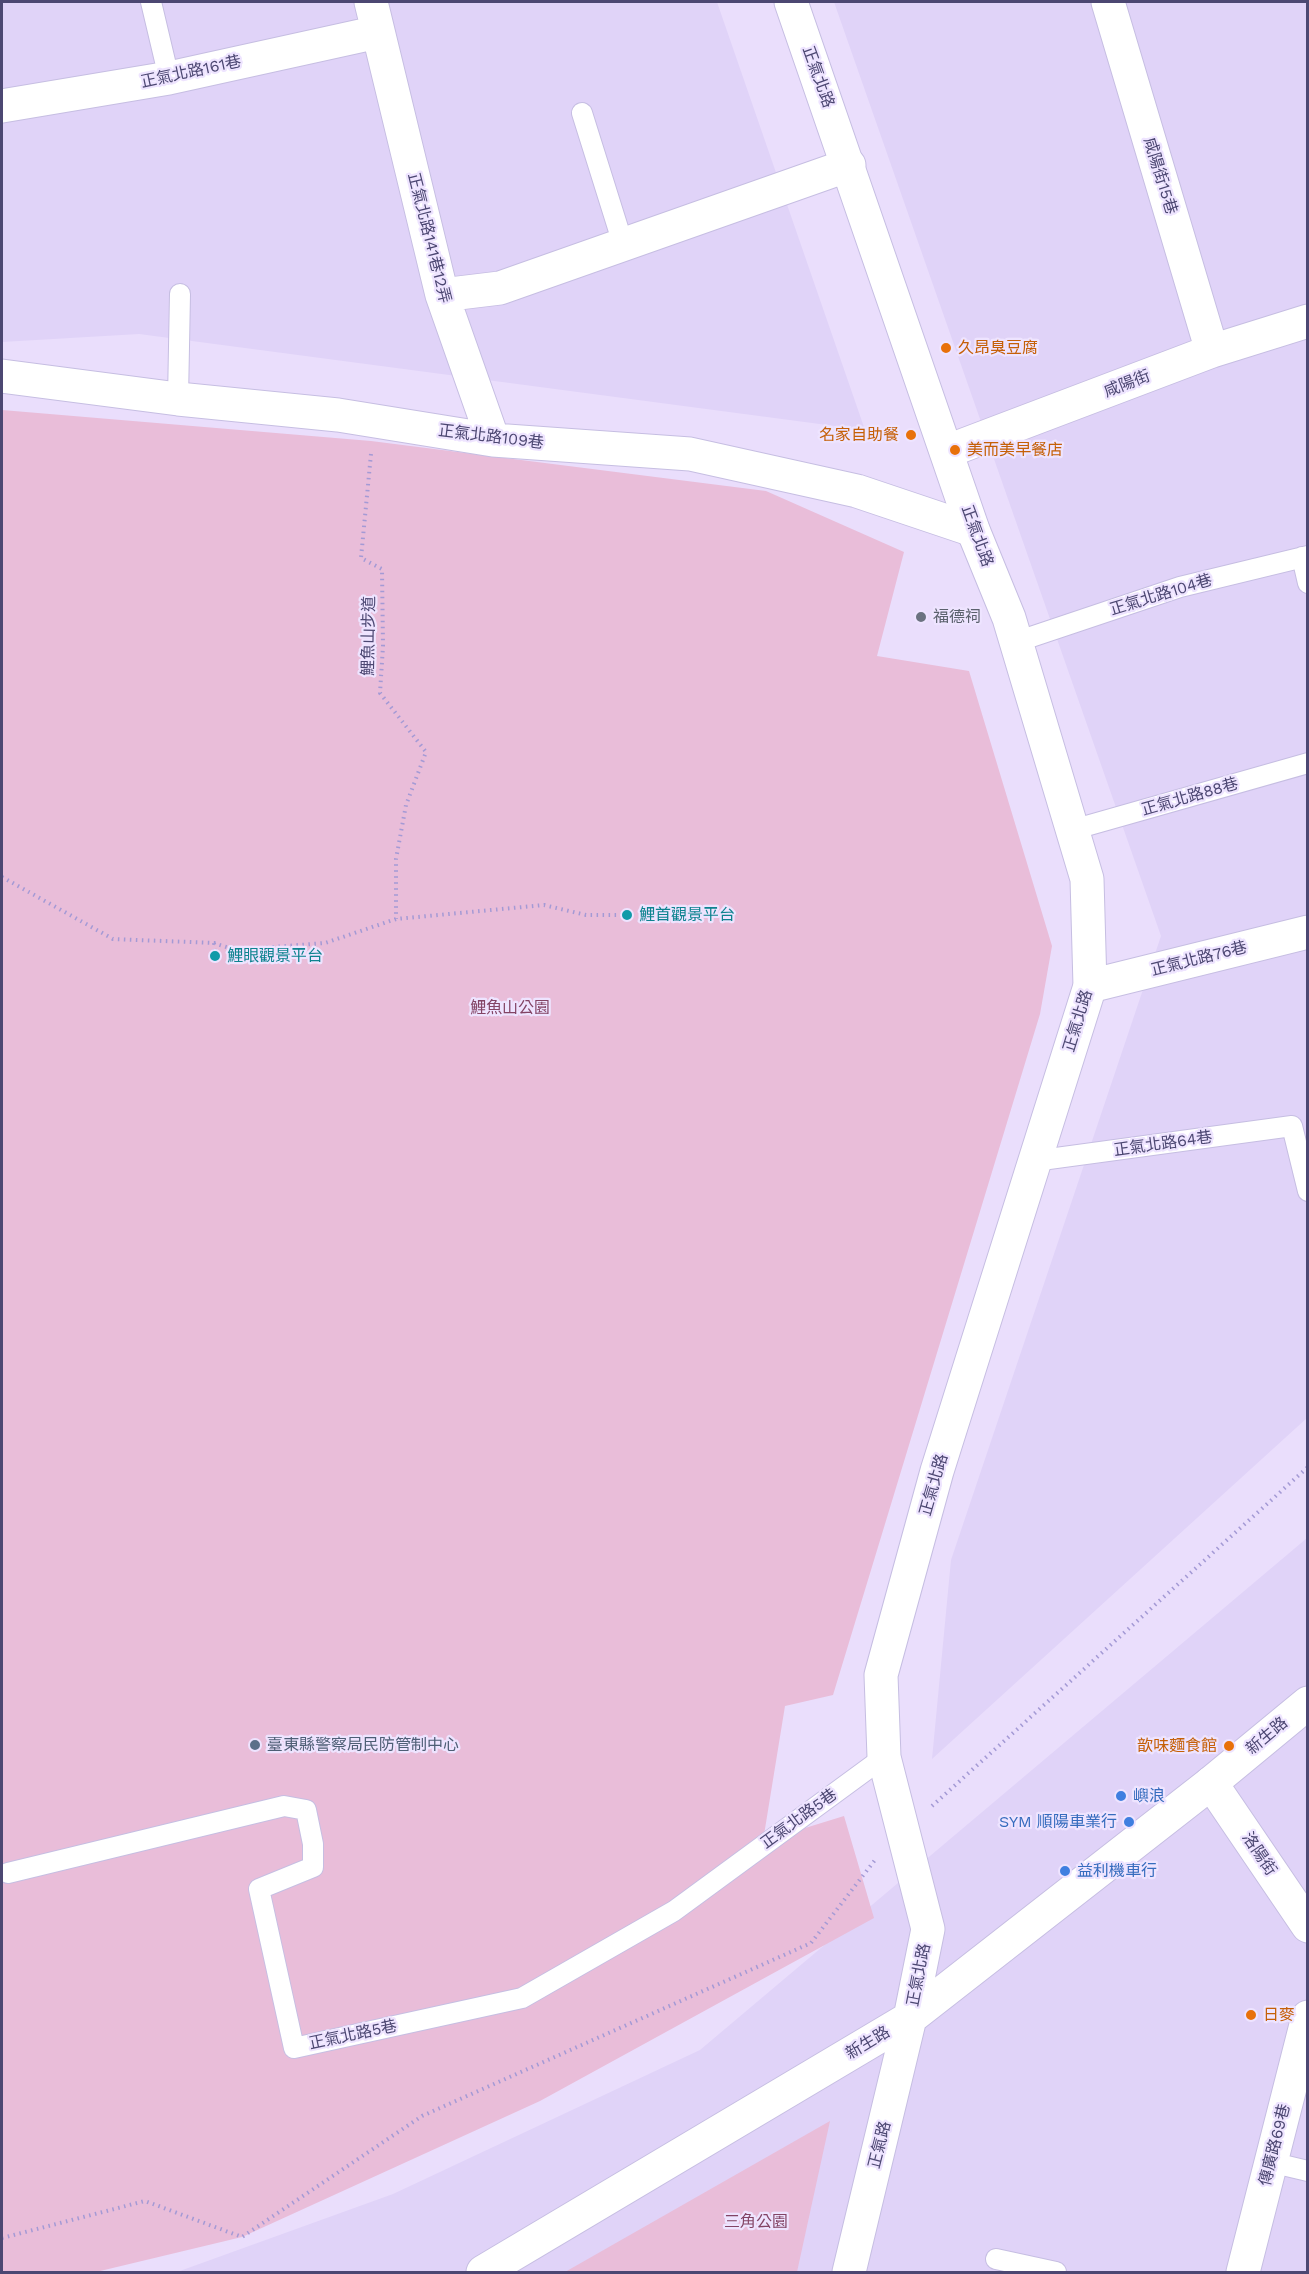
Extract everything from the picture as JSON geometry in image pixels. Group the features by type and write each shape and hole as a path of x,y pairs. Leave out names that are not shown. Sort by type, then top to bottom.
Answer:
{"street":[{"name":"正氣北路","path":"791,2 948,451 973,530 1016,642 1087,879 1090,986 937,1471 880,1675 884,1757 928,1929 910,2018"},
{"name":"咸陽街15巷","path":"1108,2 1212,351"},
{"name":"正氣北路161巷","path":"2,106 169,78 375,17"},
{"name":"正氣北路141巷12弄","path":"375,17 442,295 493,440"},
{"path":"442,295 500,288 849,165"},
{"name":"咸陽街","path":"948,451 1212,351 1308,321"},
{"name":"正氣北路109巷","path":"2,376 375,421 493,440 690,454 856,491 973,530"},
{"name":"正氣北路76巷","path":"1090,986 1308,932"},
{"name":"新生路","path":"483,2272 910,2018 1211,1783 1308,1703"},
{"name":"洛陽街","path":"1211,1783 1308,1926"},
{"name":"傳廣路69巷","path":"1243,2272 1308,2017"},
{"name":"正氣路","path":"849,2272 910,2018"}],"lane":[{"path":"151,2 169,78"},
{"path":"582,113 623,244"},
{"path":"178,399 180,294"},
{"path":"1305,556 1308,583"},
{"name":"正氣北路104巷","path":"1016,642 1180,587 1305,556"},
{"name":"正氣北路88巷","path":"1072,830 1308,763"},
{"name":"正氣北路64巷","path":"1034,1161 1292,1126 1308,1191"},
{"name":"正氣北路5巷","path":"8,1873 284,1806 306,1810 313,1844 313,1867 259,1889 294,2048 522,1998 674,1911 884,1757"},
{"path":"1270,2162 1308,2171"},
{"path":"996,2259 1056,2272"}],"path":[{"name":"鯉魚山步道","path":"375,421 361,558 382,569 383,646 380,693 426,752 406,805 396,859 396,919"},
{"path":"2,877 113,939 214,943 235,950 325,943 396,919 544,905 586,915 627,915"},
{"path":"214,943 215,956"},
{"path":"1056,1694 1308,1467"},
{"path":"2,2238 145,2201 242,2237 422,2116 811,1942"}],"shaded area":[{"path":"2,2 717,2 865,430 139,334 2,342"},
{"path":"834,2 1307,2 1307,1418 932,1759 951,1560 1161,936"},
{"path":"1307,1538 1307,2272 177,2272 393,2194 700,2050"}],"green space":[{"name":"鯉魚山公園","path":"2,410 371,441 766,491 904,552 877,656 969,671 1052,946 1040,1014 833,1695 785,1706 763,1841 844,1816 874,1918 540,2101 242,2237 96,2272 2,2272"},
{"name":"三角公園","path":"830,2121 797,2272 565,2272"}],"place":[{"name":"久昂臭豆腐","path":"946,348"},
{"name":"名家自助餐","path":"911,435"},
{"name":"美而美早餐店","path":"955,450"},
{"name":"福德祠","path":"921,617"},
{"name":"鯉首觀景平台","path":"627,915"},
{"name":"鯉眼觀景平台","path":"215,956"},
{"name":"臺東縣警察局民防管制中心","path":"255,1745"},
{"name":"歆味麵食館","path":"1229,1746"},
{"name":"嶼浪","path":"1121,1796"},
{"name":"SYM 順陽車業行","path":"1129,1822"},
{"name":"益利機車行","path":"1065,1871"},
{"name":"日麥","path":"1251,2015"}]}
